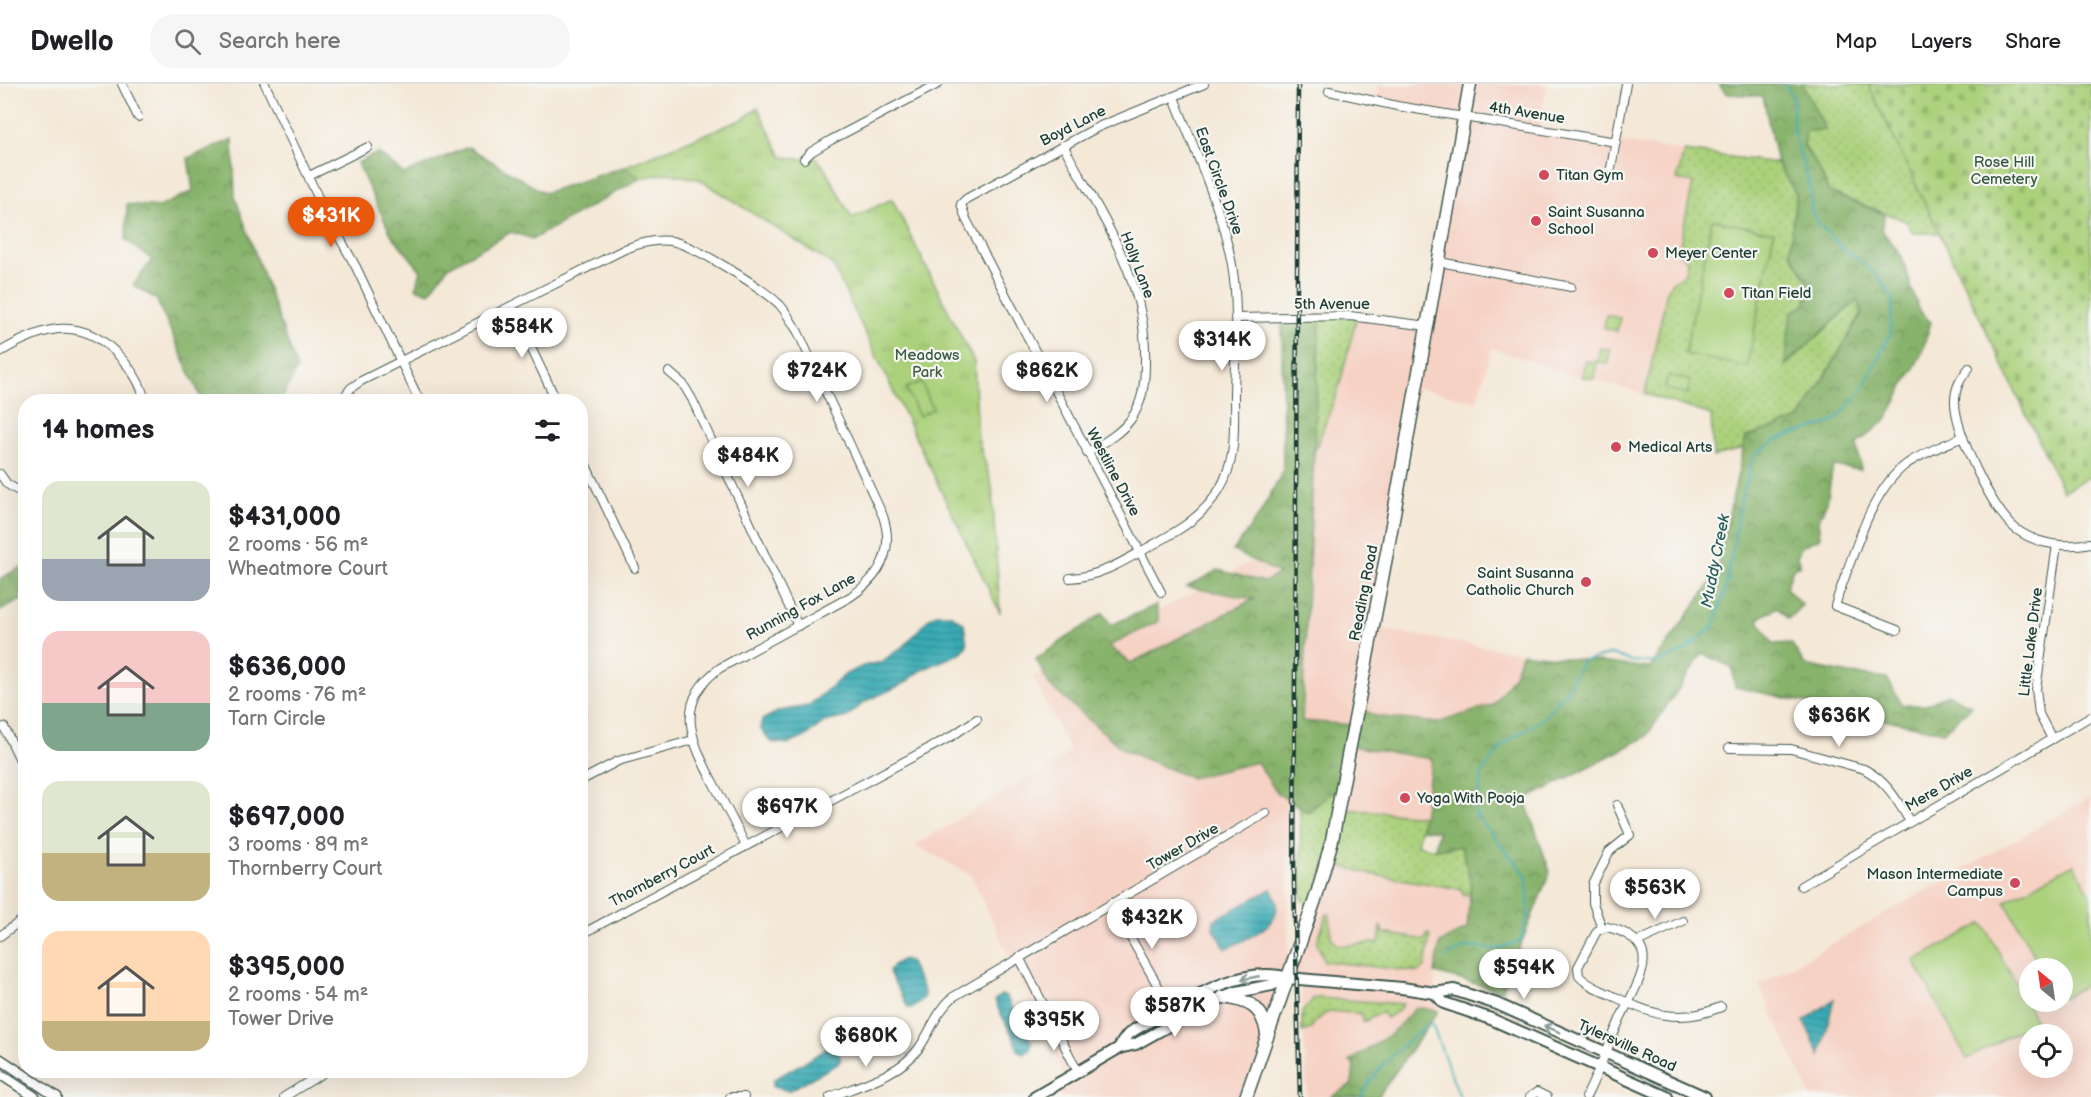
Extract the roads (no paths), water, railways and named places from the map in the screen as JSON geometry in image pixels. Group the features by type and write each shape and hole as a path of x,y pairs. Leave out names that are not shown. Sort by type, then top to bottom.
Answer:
{"main road":[{"name":"Reading Road","path":"1246,1097 1317,894 1332,840 1389,547 1470,84"},
{"name":"Tylersville Road","path":"1119,1048 1129,1033 1213,988 1237,980 1276,975 1435,993 1454,990 1470,994 1705,1097"},
{"name":"Tylersville Road","path":"1035,1097 1119,1048 1136,1044 1223,997 1272,985 1287,978"},
{"name":"Tylersville Road","path":"1435,993 1444,1003 1491,1018 1667,1097"},
{"path":"1223,997 1239,999 1259,1011 1265,1020 1267,1038"}],"street":[{"path":"123,84 138,117"},
{"path":"265,84 334,230 356,267 416,394"},
{"path":"804,159 831,140 938,84"},
{"name":"Boyd Lane","path":"961,204 966,199 1063,145 1120,117 1174,98 1204,84"},
{"path":"1611,168 1626,84"},
{"name":"4th Avenue","path":"1329,91 1464,117 1616,142"},
{"name":"East Circle Drive","path":"1070,579 1093,575 1140,553 1194,520 1207,507 1224,481 1230,464 1234,440 1235,318 1232,268 1226,238 1174,98"},
{"name":"Holly Lane","path":"1063,145 1124,258 1140,306 1146,351 1143,391 1135,413 1112,438 1087,453"},
{"path":"309,176 368,147"},
{"name":"Westline Drive","path":"961,204 966,219 1161,592"},
{"name":"Running Fox Lane","path":"346,394 361,381 400,360 625,249 642,243 672,242 694,250 773,298 782,307 798,332 874,497 885,522 887,540 886,552 880,569 865,587 720,668 706,680 696,696 690,714 693,740 746,846"},
{"path":"1440,262 1570,287"},
{"path":"511,306 552,394"},
{"name":"5th Avenue","path":"1235,318 1350,316 1428,326"},
{"path":"0,352 32,334 45,331 63,329 88,333 104,342 126,364 137,380 142,394"},
{"path":"1969,368 1958,383 1955,396 1956,415 1963,437 1992,500 2011,525 2024,534 2057,545 2091,543"},
{"path":"669,372 683,384 692,399 798,626"},
{"path":"1897,630 1835,606 1839,593 1874,506 1890,479 1909,463 1930,450 1963,437"},
{"path":"588,470 635,568"},
{"path":"0,474 7,484 17,490"},
{"name":"Little Lake Drive","path":"2052,739 2037,707 2036,689 2057,545"},
{"name":"Mere Drive","path":"1801,886 2091,716"},
{"name":"Thornberry Court","path":"588,931 952,736 977,719"},
{"path":"4,727 18,756"},
{"path":"588,777 618,761 693,740"},
{"path":"1729,748 1791,749 1864,769 1875,775 1889,788 1910,822"},
{"path":"1602,928 1593,903 1593,885 1609,852 1630,835 1617,805"},
{"name":"Tower Drive","path":"830,1097 901,1066 918,1049 938,1013 953,997 1266,813"},
{"path":"1111,903 1171,1009"},
{"path":"1637,942 1683,921"},
{"path":"0,936 18,922"},
{"path":"1586,1097 1628,1002 1643,965 1642,952 1637,942 1614,928 1602,928 1595,933 1578,967 1578,974 1587,983 1628,1002 1654,1013 1679,1017 1698,1015 1721,1007"},
{"path":"1016,959 1078,1072"},
{"path":"0,1059 18,1071"},
{"path":"0,1074 35,1097"},
{"path":"28,1078 57,1097"},
{"path":"284,1097 315,1078"},
{"path":"1530,1097 1537,1092 1546,1097"},
{"path":"730,1097 744,1097"}],"water":[{"path":"936,614 950,614 964,623 967,645 961,653 922,670 905,683 865,702 847,717 824,722 805,737 789,744 771,742 760,728 762,720 779,711 808,706 846,674 863,666 881,662 905,645 929,618"},
{"path":"1271,889 1277,902 1277,911 1273,919 1259,932 1226,949 1213,927 1214,920"},
{"path":"903,959 909,961 924,991 924,998 912,1008 908,1008 889,972 893,965"},
{"path":"1001,995 1006,996 1032,1043 1030,1050 1024,1054 1018,1050 997,1007 995,1000"},
{"path":"1834,999 1820,1056 1804,1021"},
{"path":"830,1047 836,1049 841,1059 838,1064 788,1091 773,1087 773,1080"}],"waterway":[{"name":"Muddy Creek","path":"1446,958 1465,947 1498,949 1520,941 1529,913 1527,876 1475,814 1483,771 1503,745 1541,720 1566,692 1582,662 1612,654 1630,661 1658,663 1685,651 1714,626 1726,587 1740,503 1754,455 1780,438 1834,422 1861,392 1890,334 1893,299 1878,276 1843,249 1819,224 1811,210 1811,189 1793,132 1793,97 1785,84"},
{"name":"Muddy Creek","path":"1361,1097 1383,1065 1431,1022 1460,1097"}],"railway":[{"path":"1298,84 1294,884 1300,1097"}],"place":[{"name":"Titan Gym","path":"1544,175"},
{"name":"Saint Susanna School","path":"1536,221"},
{"name":"Meyer Center","path":"1653,253"},
{"name":"Titan Field","path":"1729,293"},
{"name":"Medical Arts","path":"1616,447"},
{"name":"Saint Susanna Catholic Church","path":"1586,582"},
{"name":"Yoga With Pooja","path":"1405,798"},
{"name":"Mason Intermediate Campus","path":"2015,883"}],"park label":[{"name":"Rose Hill Cemetery","path":"2004,170"},
{"name":"Meadows Park","path":"927,364"}]}
